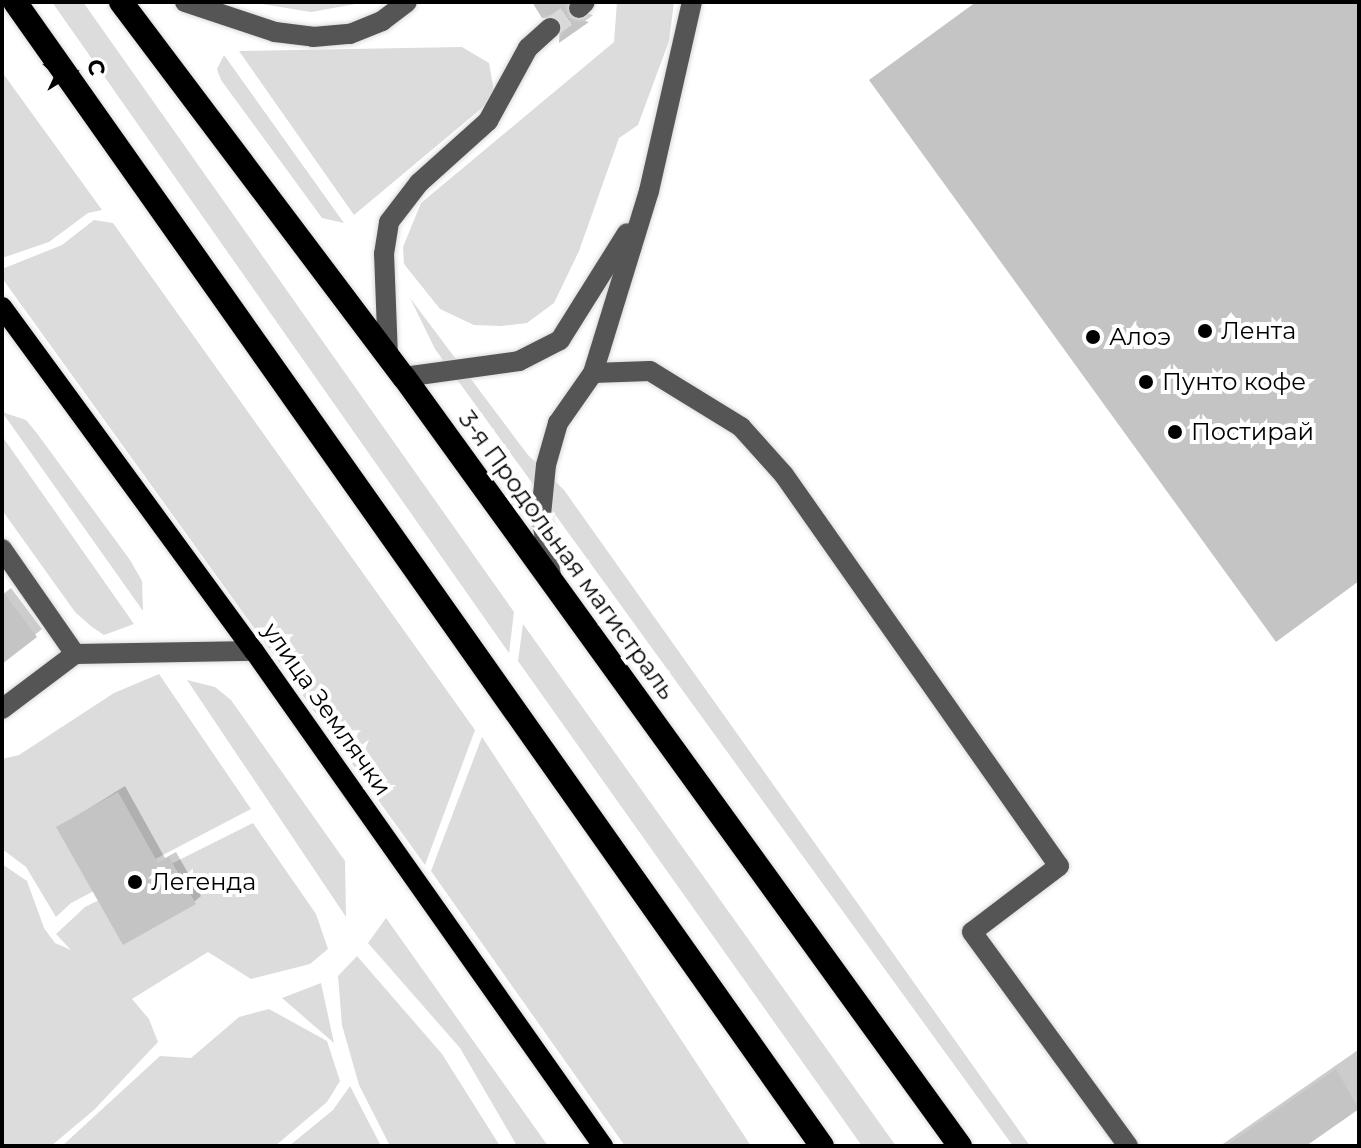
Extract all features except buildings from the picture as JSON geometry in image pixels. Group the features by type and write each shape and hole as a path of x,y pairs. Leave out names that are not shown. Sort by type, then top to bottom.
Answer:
{"highway":[{"path":"15,2 822,1146"},
{"name":"3-я Продольная магистраль","path":"121,2 404,377 961,1146"}],"main road":[{"name":"улица Землячки","path":"2,307 254,651 603,1146"}],"lane":[{"path":"185,2 275,32 313,37 350,34 382,21 407,2"},
{"path":"552,582 541,515 546,465 558,423 593,373 649,191 692,2"},
{"path":"388,357 384,254 389,222 419,183 488,121 528,48 550,28"},
{"path":"404,377 519,361 560,340 649,191"},
{"path":"593,373 650,371 741,427 784,475 1059,866 972,932 1128,1146"},
{"path":"2,549 75,654"},
{"path":"2,709 75,654 254,651"}],"shaded area":[{"path":"52,2 83,2 514,612 509,653"},
{"path":"249,2 367,2 311,12"},
{"path":"617,2 674,2 669,41 638,125 619,138 579,251 554,303 527,323 501,326 474,325 440,309 404,264 403,247 421,203 614,42"},
{"path":"462,47 489,63 495,97 354,215 239,51"},
{"path":"224,55 344,223 322,218 221,80 217,69"},
{"path":"2,72 102,210 88,213 49,242 2,258"},
{"path":"94,220 113,223 475,730 425,865 2,278 2,269 62,245"},
{"path":"410,298 528,455 564,490 1030,1146 1013,1146 435,349"},
{"path":"2,412 26,420 130,560 142,581 143,611"},
{"path":"2,436 134,624 104,635 92,627 75,612 2,510"},
{"path":"523,624 896,1146 862,1146 518,661"},
{"path":"159,674 251,809 71,903 56,917 26,867 2,849 2,759 19,755 114,693"},
{"path":"187,680 215,687 231,700 345,861 346,917"},
{"path":"482,737 751,1146 625,1146 431,871"},
{"path":"253,823 316,914 328,949 310,964 251,979 208,952 132,999 149,1019 158,1042 94,1110 51,1146 2,1146 2,864 27,881 44,928 55,943 71,950 56,934 85,907"},
{"path":"386,918 548,1146 517,1146 460,1048 368,943"},
{"path":"357,956 442,1054 500,1146 390,1146 359,1085 342,1025 338,976"},
{"path":"321,983 334,1043 282,998"},
{"path":"269,1009 327,1041 340,1081 327,1102 275,1146 62,1146 160,1056 191,1058 239,1017"},
{"path":"350,1086 381,1146 289,1146 333,1110"}],"tunnel":[{"path":"550,28 579,8"}],"place":[{"name":"Лента","path":"1205,331"},
{"name":"Алоэ","path":"1093,337"},
{"name":"Пунто кофе","path":"1146,382"},
{"name":"Постирай","path":"1175,432"},
{"name":"Легенда","path":"135,882"}]}
